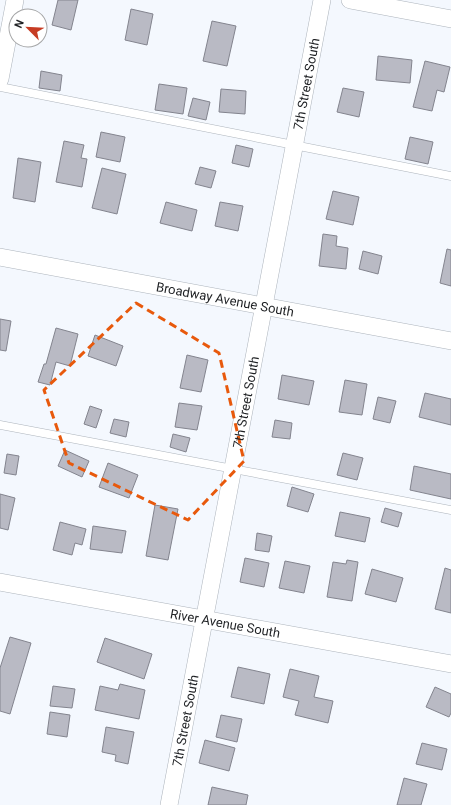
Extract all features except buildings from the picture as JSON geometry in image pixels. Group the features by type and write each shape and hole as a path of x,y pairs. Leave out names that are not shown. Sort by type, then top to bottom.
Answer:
{"street":[{"path":"0,79 14,0"},
{"name":"7th Street South","path":"169,805 206,618 322,0"},
{"path":"350,0 451,19"},
{"name":"Broadway Avenue South","path":"0,257 451,341"},
{"name":"River Avenue South","path":"0,582 206,618 451,664"}],"lane":[{"path":"0,87 451,176"},
{"path":"0,425 451,510"}],"highlighted area":[{"path":"136,303 219,353 244,461 188,520 69,463 44,390"}]}
